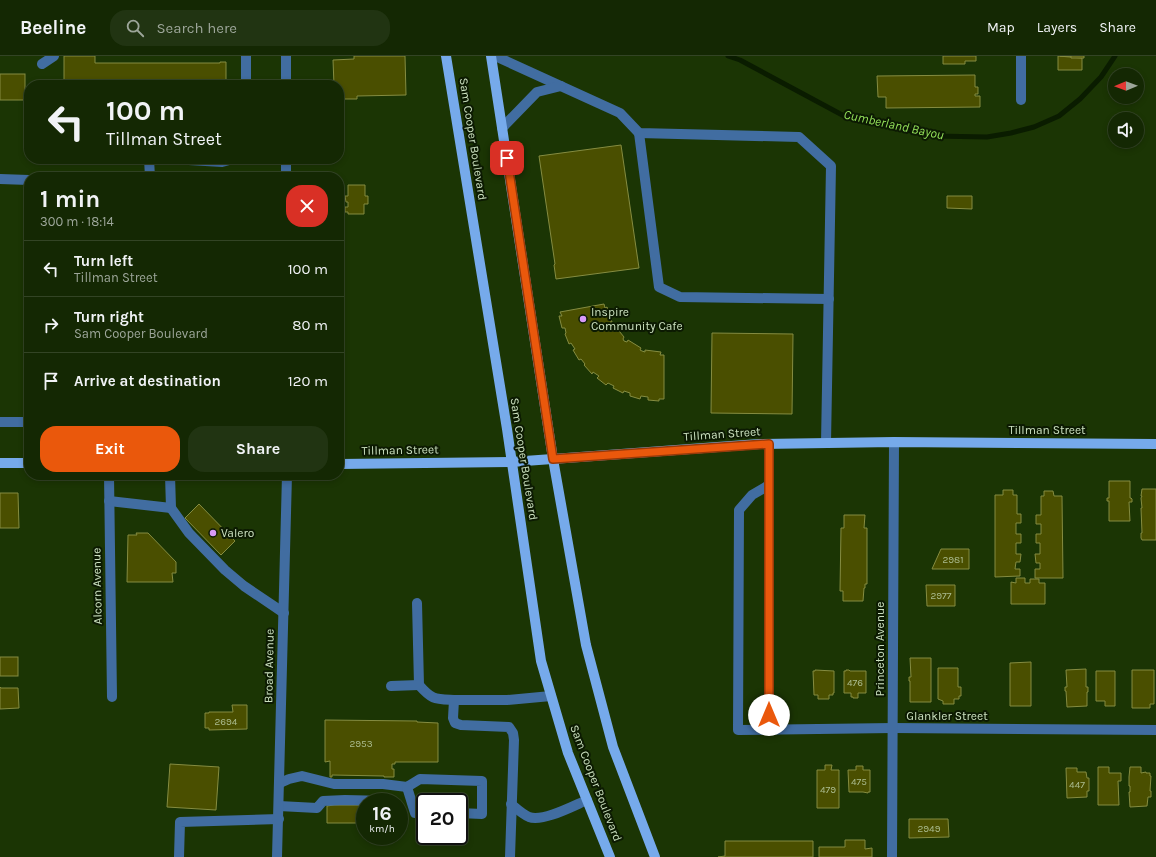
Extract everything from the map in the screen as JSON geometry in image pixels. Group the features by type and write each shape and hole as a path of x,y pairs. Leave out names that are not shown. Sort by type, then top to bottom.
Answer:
{"main road":[{"name":"Sam Cooper Boulevard","path":"446,56 511,462 541,661 568,753 610,857"},
{"path":"491,56 553,459 588,652 613,747 655,857"},
{"name":"Tillman Street","path":"344,464 511,462 769,444 894,442 1156,444"},
{"path":"0,463 24,463"}],"street":[{"path":"42,64 54,56"},
{"path":"246,56 246,80"},
{"path":"286,56 286,80"},
{"path":"495,56 620,113 639,132 659,287 680,298 829,299"},
{"path":"1021,56 1021,100"},
{"path":"502,128 537,92 561,86"},
{"path":"639,132 799,137 831,166 826,443"},
{"path":"0,179 24,180"},
{"path":"0,422 24,422"},
{"name":"Princeton Avenue","path":"892,857 894,442"},
{"path":"769,444 769,730"},
{"name":"Alcorn Avenue","path":"109,480 112,697"},
{"path":"170,480 171,508 189,533 225,570 244,586 284,613"},
{"name":"Broad Avenue","path":"278,857 288,480"},
{"name":"Glankler Street","path":"769,485 752,496 739,510 738,730 893,728 1156,730"},
{"path":"109,501 171,508"},
{"path":"418,603 420,685 430,697 441,700 507,700 551,696"},
{"path":"392,686 420,685"},
{"path":"454,700 453,718 455,723 461,725 510,727 513,732 510,857"},
{"path":"280,783 302,776 334,784 384,784 407,788 420,779 482,781 482,814 468,814"},
{"path":"407,788 416,813"},
{"path":"279,806 317,808 323,801 356,800"},
{"path":"511,804 522,814 531,818 540,818 587,800"},
{"path":"180,857 180,822 278,819"}],"building":[{"path":"64,56 95,56 95,63 226,62 226,80 64,80"},
{"path":"354,56 405,56 406,95 357,96 357,99 344,99 344,80 334,80 333,60 354,59"},
{"path":"943,56 976,56 976,61 965,61 965,64 943,64"},
{"path":"1058,56 1082,58 1082,70 1058,70"},
{"path":"1071,56 1084,56 1084,58 1071,58"},
{"path":"0,74 25,74 24,100 0,100"},
{"path":"975,75 975,87 978,87 978,94 975,94 975,96 980,96 980,107 886,108 886,97 878,97 877,76"},
{"path":"621,145 639,268 556,279 539,156"},
{"path":"348,185 365,185 365,196 368,196 368,204 364,204 364,214 348,214 348,212 345,212 345,207 348,207 348,202 346,202 345,196 348,196"},
{"path":"947,196 972,196 972,209 947,208"},
{"path":"604,304 605,308 607,307 612,322 610,322 612,327 615,326 624,337 624,341 627,342 628,340 641,348 640,350 642,351 661,352 660,355 664,355 664,399 659,399 659,401 648,400 648,397 641,396 640,399 630,396 630,393 624,391 623,393 613,388 614,386 608,383 606,385 597,378 599,376 593,372 592,374 581,359 579,360 573,350 575,349 571,343 569,344 565,334 565,328 562,328 559,316 562,316 560,312"},
{"path":"712,333 793,334 792,414 711,413"},
{"path":"1109,481 1130,481 1130,498 1132,499 1132,502 1129,502 1130,521 1109,521 1109,501 1107,501 1107,498 1109,498"},
{"path":"1142,489 1156,489 1156,540 1142,540 1141,538"},
{"path":"1003,490 1013,490 1013,495 1017,495 1017,514 1021,514 1021,523 1016,523 1016,534 1021,534 1021,543 1016,543 1016,554 1021,554 1020,562 1016,562 1015,569 1020,569 1020,576 995,577 995,495 1003,495"},
{"path":"1044,491 1053,491 1054,496 1062,496 1063,578 1035,578 1035,569 1040,569 1040,563 1036,563 1035,554 1040,554 1040,543 1036,543 1036,534 1041,534 1041,524 1036,524 1036,515 1041,515 1041,496 1044,496"},
{"path":"0,493 18,493 19,528 0,528"},
{"path":"199,504 235,541 221,555 185,518"},
{"path":"844,515 865,515 864,528 867,528 867,584 865,584 864,588 863,601 843,601 843,591 840,591 841,528 844,528"},
{"path":"136,533 148,533 176,562 176,573 172,573 173,582 127,582 128,535 137,535"},
{"path":"941,549 969,549 969,569 932,569"},
{"path":"1016,578 1025,578 1025,583 1030,583 1030,579 1039,579 1039,583 1045,583 1045,604 1011,604 1011,582 1016,583"},
{"path":"926,585 955,585 955,606 927,606"},
{"path":"0,657 18,657 18,676 0,676"},
{"path":"910,658 931,658 931,702 910,702"},
{"path":"1031,662 1031,706 1010,706 1010,663"},
{"path":"938,668 958,668 958,687 961,687 961,696 959,696 959,699 954,699 954,704 943,704 943,701 938,699"},
{"path":"1086,669 1086,687 1088,687 1087,706 1067,707 1065,691 1065,687 1067,687 1066,670"},
{"path":"1132,670 1154,670 1154,704 1150,704 1150,708 1132,708"},
{"path":"813,671 834,671 834,693 833,695 829,695 829,699 818,699 818,695 814,695"},
{"path":"844,671 866,671 866,693 858,693 858,698 853,698 851,697 851,693 844,693"},
{"path":"1096,671 1115,671 1115,706 1105,706 1105,701 1096,701"},
{"path":"0,687 18,688 19,708 0,709"},
{"path":"232,705 247,705 247,729 209,730 209,728 205,728 205,713 233,712"},
{"path":"325,720 417,721 438,723 438,762 395,762 395,764 392,764 392,769 394,769 394,777 332,775 332,777 330,777 330,761 325,762"},
{"path":"170,764 219,767 216,810 167,807"},
{"path":"825,765 832,765 831,770 839,770 839,808 817,808 817,770 825,770"},
{"path":"856,766 863,766 863,770 870,770 870,792 868,793 849,792 848,770 856,770"},
{"path":"1098,767 1109,767 1109,773 1121,773 1121,781 1118,781 1119,805 1098,805"},
{"path":"1130,767 1141,767 1141,773 1150,773 1151,797 1148,797 1147,806 1130,807"},
{"path":"1066,768 1077,768 1077,772 1086,772 1087,778 1089,778 1089,791 1087,791 1087,797 1067,798"},
{"path":"356,805 356,823 327,823 327,806"},
{"path":"909,819 948,819 949,837 909,838"},
{"path":"845,840 865,840 865,849 872,848 872,857 819,857 819,847 845,847"},
{"path":"725,841 813,841 813,857 718,857 725,856"}],"waterway":[{"name":"Cumberland Bayou","path":"728,56 740,60 846,117 934,136 987,137 1034,127 1059,116 1080,99 1101,77 1115,56"}],"place":[{"name":"Inspire Community Cafe","path":"583,319"},
{"name":"Valero","path":"213,533"}],"route":[{"path":"507,158 553,459 769,444 769,715"}]}
